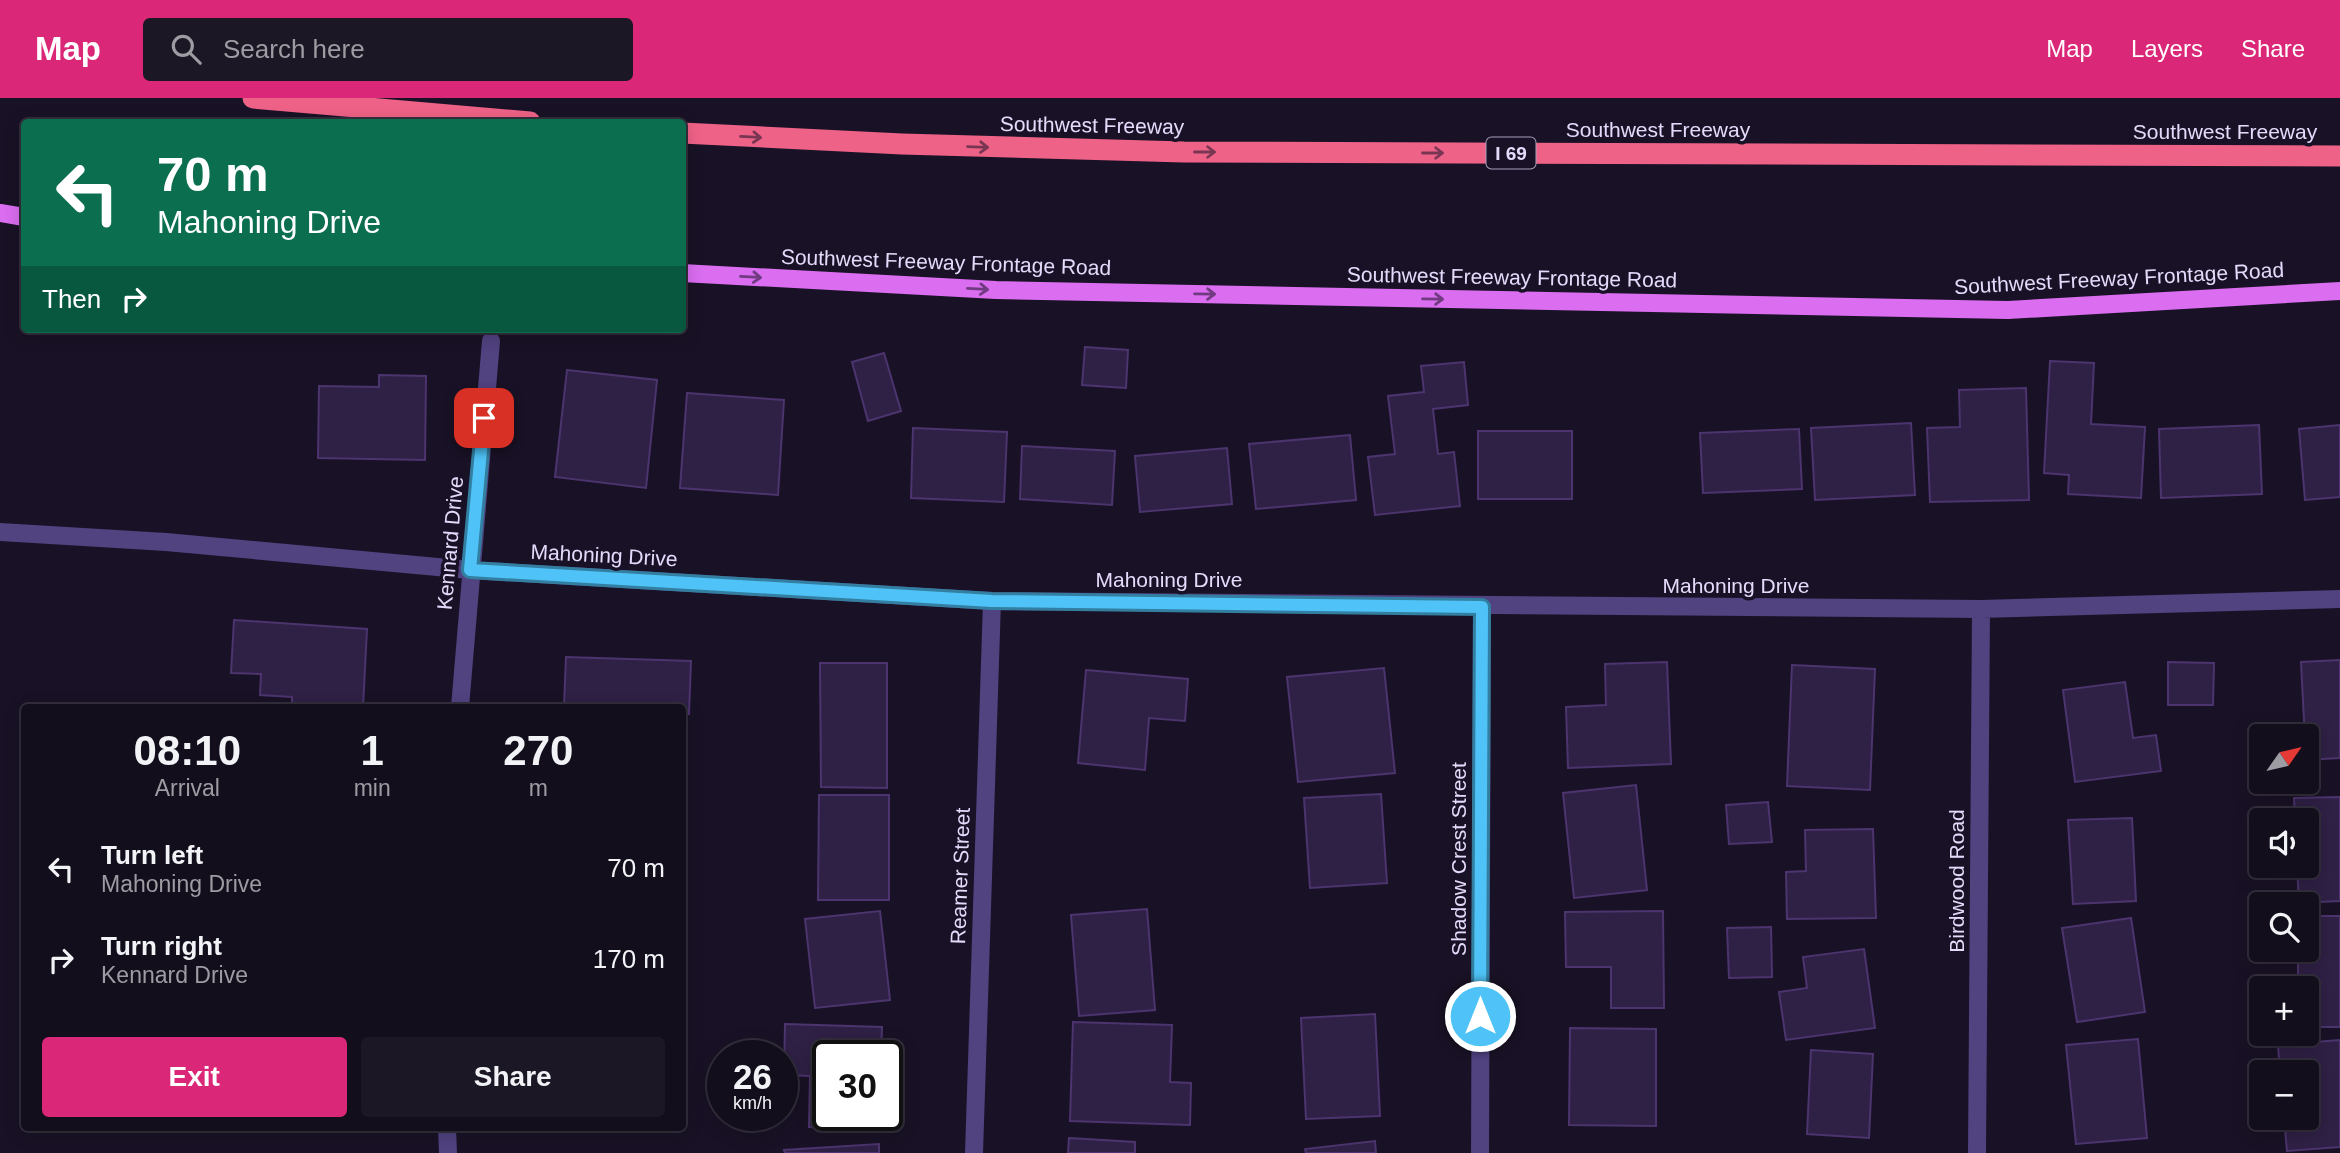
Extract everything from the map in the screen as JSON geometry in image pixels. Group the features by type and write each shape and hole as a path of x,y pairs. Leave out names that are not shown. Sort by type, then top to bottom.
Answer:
{"highway":[{"path":"253,98 495,119"},
{"name":"Southwest Freeway","path":"686,133 902,144 1171,152 2340,156"}],"main road":[{"path":"0,213 21,216"},
{"name":"Southwest Freeway Frontage Road","path":"686,273 996,290 2008,310 2340,291"}],"street":[{"name":"Kennard Drive","path":"460,704 491,341"},
{"name":"Mahoning Drive","path":"0,531 166,542 470,570 992,601 1981,609 2340,599"},
{"name":"Reamer Street","path":"974,1153 992,601"},
{"name":"Shadow Crest Street","path":"1480,1153 1482,607"},
{"name":"Birdwood Road","path":"1977,1153 1981,609"},
{"path":"447,1131 448,1153"}],"building":[{"path":"1085,347 1128,350 1126,388 1082,385"},
{"path":"884,353 901,411 868,421 852,362"},
{"path":"2050,361 2094,363 2091,424 2145,427 2141,498 2068,494 2069,475 2044,473"},
{"path":"1464,362 1468,405 1433,409 1438,454 1454,452 1460,506 1375,515 1368,457 1395,454 1388,396 1424,392 1421,366"},
{"path":"567,370 657,380 646,488 555,477"},
{"path":"379,375 426,376 425,460 318,458 319,386 379,387"},
{"path":"2026,388 2029,500 1930,502 1927,428 1960,427 1959,390"},
{"path":"687,393 784,400 778,495 680,488"},
{"path":"1911,423 1915,495 1815,500 1811,428"},
{"path":"2259,425 2262,494 2161,498 2159,429"},
{"path":"2340,425 2340,497 2305,500 2299,429"},
{"path":"913,428 1007,432 1004,502 911,498"},
{"path":"1799,429 1802,489 1703,493 1700,433"},
{"path":"1478,431 1572,431 1572,499 1478,499"},
{"path":"1350,435 1356,500 1256,509 1249,444"},
{"path":"1022,446 1115,451 1112,505 1020,499"},
{"path":"1227,448 1232,504 1140,512 1135,456"},
{"path":"234,620 367,629 363,704 292,704 292,697 260,695 261,674 231,673"},
{"path":"566,657 691,661 689,714 686,714 686,704 564,704"},
{"path":"2340,660 2340,758 2319,759 2319,724 2304,724 2301,662"},
{"path":"1667,662 1671,764 1568,768 1566,707 1606,705 1605,664"},
{"path":"2168,662 2214,663 2213,705 2168,705"},
{"path":"820,663 887,663 887,788 821,787"},
{"path":"1792,665 1875,669 1870,790 1787,786"},
{"path":"1384,668 1395,773 1298,782 1287,677"},
{"path":"1086,670 1188,679 1185,721 1149,718 1145,770 1078,763"},
{"path":"2125,682 2133,738 2156,735 2161,771 2075,782 2063,690"},
{"path":"1636,785 1647,890 1574,898 1563,793"},
{"path":"1381,794 1387,883 1310,888 1304,798"},
{"path":"819,795 889,795 889,900 818,900"},
{"path":"2340,797 2340,901 2319,902 2319,892 2298,892 2298,878 2319,878 2319,808 2294,808 2294,798"},
{"path":"1768,802 1772,842 1729,844 1726,805"},
{"path":"2132,818 2136,901 2073,904 2068,820"},
{"path":"1873,829 1876,918 1787,919 1786,872 1806,871 1805,830"},
{"path":"1147,909 1155,1010 1079,1016 1071,915"},
{"path":"880,911 890,1000 815,1008 805,919"},
{"path":"1663,911 1664,1008 1611,1008 1611,967 1566,967 1565,912"},
{"path":"2319,916 2340,916 2340,1027 2319,1027 2319,976 2298,976 2298,962 2319,962"},
{"path":"2131,918 2145,1012 2077,1022 2062,928"},
{"path":"1771,927 1772,977 1729,978 1727,928"},
{"path":"1864,949 1875,1028 1786,1040 1779,992 1807,988 1803,957"},
{"path":"1375,1014 1380,1116 1306,1119 1301,1018"},
{"path":"1073,1022 1172,1025 1170,1082 1191,1083 1190,1125 1070,1121"},
{"path":"785,1024 882,1027 882,1040 812,1040 812,1127 809,1127 810,1076 798,1076 798,1040 785,1040"},
{"path":"1570,1028 1656,1029 1656,1126 1569,1125"},
{"path":"2138,1039 2147,1138 2076,1144 2066,1045"},
{"path":"2340,1040 2340,1147 2287,1151 2285,1130 2319,1130 2319,1060 2279,1060 2278,1046 2319,1046 2319,1042"},
{"path":"1811,1050 1873,1054 1869,1138 1807,1134"},
{"path":"1069,1138 1135,1142 1135,1153 1068,1153"},
{"path":"1375,1141 1376,1153 1306,1153 1305,1149"},
{"path":"879,1144 879,1153 785,1153 784,1150"}],"route":[{"path":"484,418 470,570 992,601 1265,602 1482,607 1480,1016"}]}
